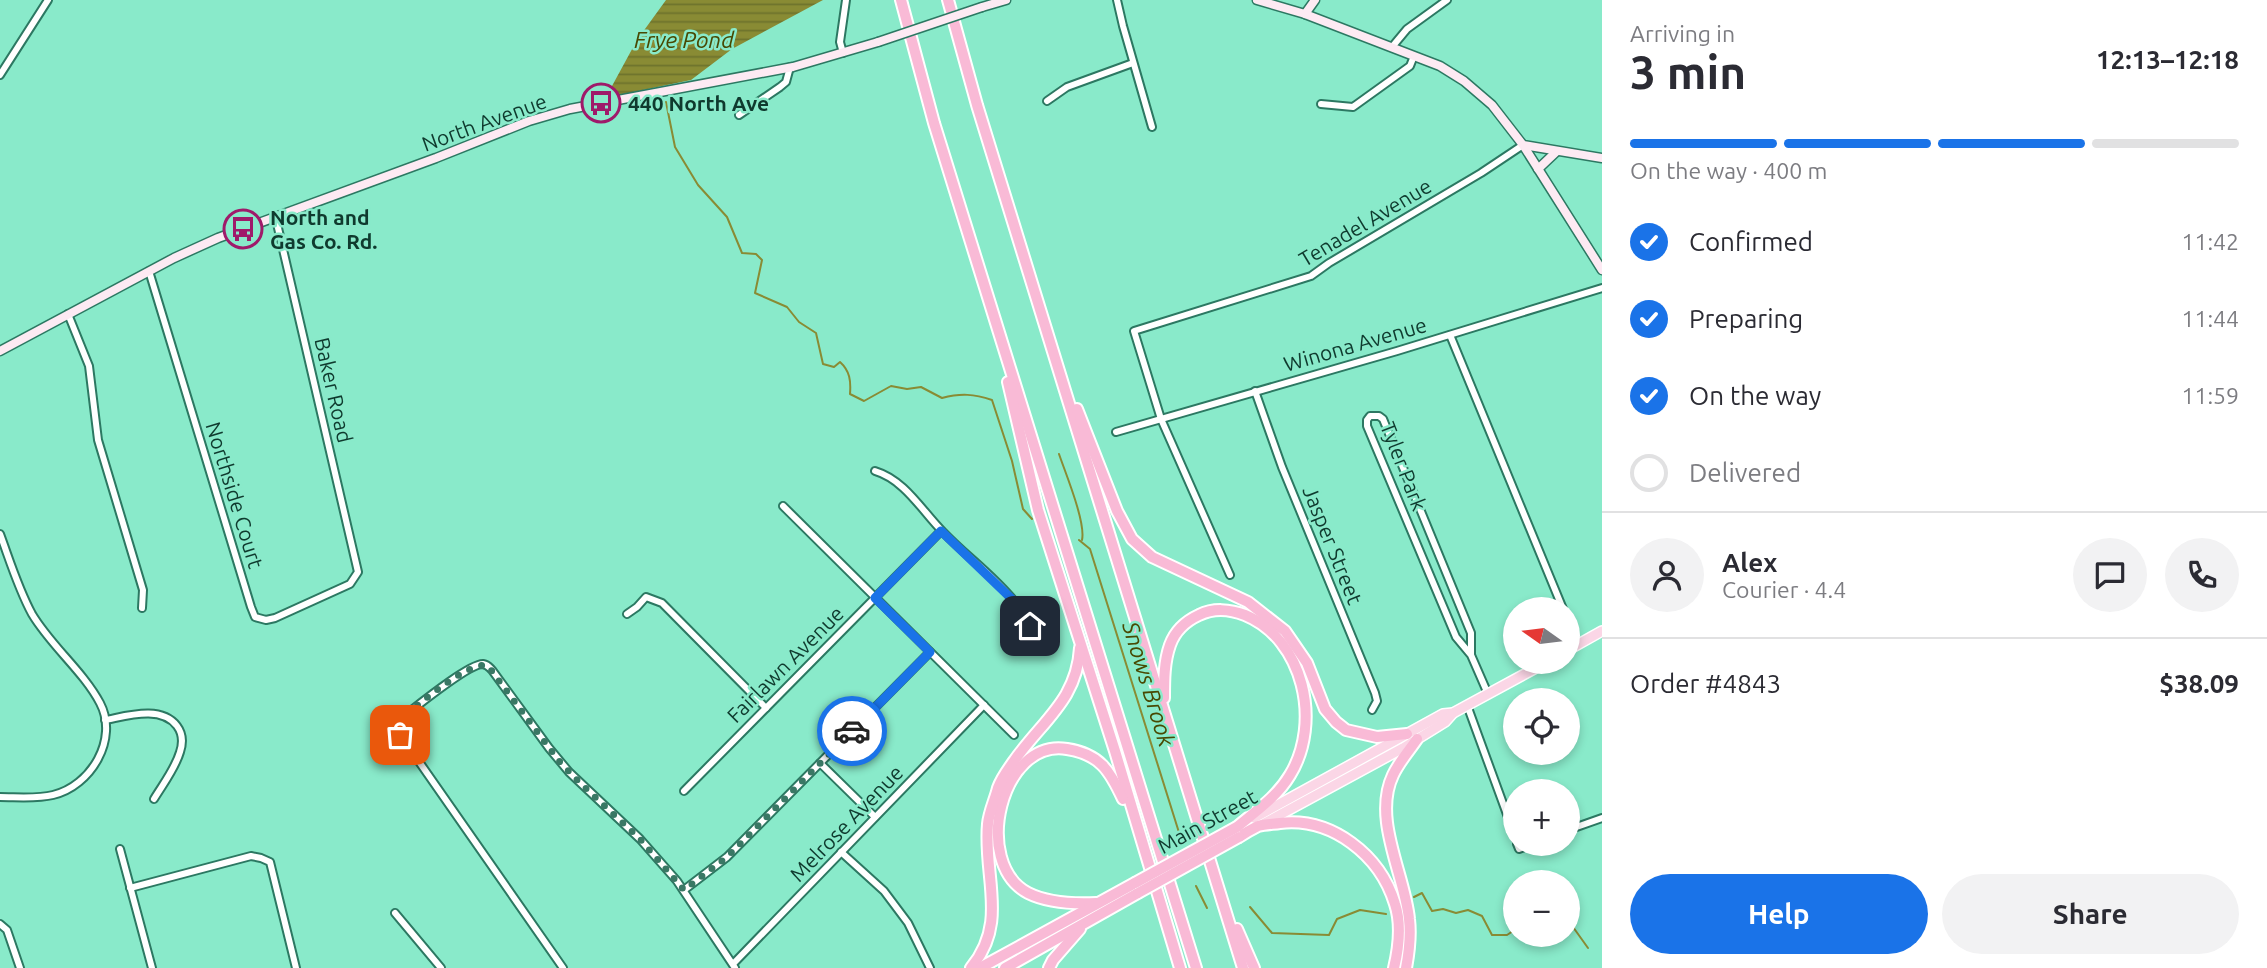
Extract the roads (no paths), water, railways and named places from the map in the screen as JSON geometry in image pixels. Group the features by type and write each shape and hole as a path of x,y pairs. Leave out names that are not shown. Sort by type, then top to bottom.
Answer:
{"highway":[{"path":"901,0 934,123 1196,968"},
{"path":"948,0 1048,338 1243,968"},
{"path":"993,311 1038,510 1137,826 1178,968"},
{"path":"1048,338 1117,511 1132,539 1153,557 1248,602 1285,631 1307,663 1325,709 1346,730 1377,737 1412,736 1392,777 1387,815 1409,919 1410,949 1406,968"},
{"path":"1164,708 1165,666 1170,645 1178,631 1190,619 1206,612 1238,612 1255,619 1272,633 1287,651 1299,674 1306,714 1303,744 1291,774 1272,799 1238,832"},
{"path":"971,968 981,956 990,936 992,907 988,822 1001,779 1056,711 1076,678 1080,642"},
{"path":"1096,903 1074,904 1028,893 1009,875 1002,862 998,823 1010,785 1018,770 1030,758 1045,750 1062,748 1084,751 1097,759 1115,781 1137,826"},
{"path":"1260,825 1287,822 1313,825 1346,839 1366,854 1384,879 1395,904 1399,938 1394,968"},
{"name":"Main Street","path":"1005,968 1084,924 1136,888 1238,832 1260,825"},
{"name":"Main Street","path":"980,968 1096,903 1136,888"},
{"path":"1220,891 1254,968"},
{"path":"1049,968 1084,924"}],"main road":[{"name":"North Avenue","path":"0,351 149,271 218,238 542,117 790,67 878,42 1006,0"},
{"path":"1257,0 1305,14 1392,47 1440,66 1464,81 1492,105 1523,145 1602,270"},
{"path":"1305,14 1315,0"},
{"path":"1523,145 1602,158"},
{"path":"1538,169 1556,152"},
{"path":"1580,643 1602,631"},
{"name":"Main Street","path":"1260,825 1443,715 1454,713 1525,674"},
{"name":"Main Street","path":"1238,832 1412,736"}],"street":[{"path":"0,75 48,0"},
{"path":"843,52 840,42 846,0"},
{"path":"1117,0 1152,127"},
{"path":"1392,47 1407,29 1447,0"},
{"path":"1321,104 1353,107 1410,66 1414,56"},
{"path":"1047,101 1067,87 1133,64"},
{"path":"739,115 786,82 790,67"},
{"name":"Tenadel Avenue","path":"1161,419 1134,331 1311,276 1523,145"},
{"name":"Baker Road","path":"275,215 358,572"},
{"name":"Northside Court","path":"149,271 255,617 266,620 275,618 350,584 358,572"},
{"name":"Winona Avenue","path":"1116,432 1602,288"},
{"path":"68,314 89,366 96,430 143,590 142,608"},
{"path":"1450,335 1558,597"},
{"name":"Jasper Street","path":"1255,391 1282,467 1375,693 1377,701 1372,710"},
{"name":"Tyler Park","path":"1471,655 1471,633 1383,419 1379,415 1373,415 1368,418 1367,426 1456,637 1471,655 1488,694"},
{"path":"1161,419 1230,575"},
{"path":"874,471 886,475 923,508 941,531 1015,602 1043,647"},
{"path":"783,506 1014,735"},
{"name":"Fairlawn Avenue","path":"684,791 941,531"},
{"path":"0,534 16,581 33,615 48,638 96,696 105,720 105,738 100,755 90,772 81,779 51,796 0,797"},
{"path":"627,614 646,597 666,606 766,708"},
{"path":"684,890 727,857 930,652"},
{"path":"563,968 404,741 399,730 400,721 475,666 485,665 492,670 564,766 640,839 684,890 734,966"},
{"name":"Melrose Avenue","path":"734,966 984,705"},
{"path":"1467,705 1503,805"},
{"path":"105,720 144,713 168,717 180,730 183,738 177,760 154,799"},
{"path":"820,763 875,817"},
{"path":"1580,826 1602,818"},
{"path":"120,849 152,968"},
{"path":"841,852 884,891 908,923 930,968"},
{"path":"130,888 251,856 270,862 296,968"},
{"path":"395,912 441,968"},
{"path":"0,924 7,930 20,968"}],"water":[{"name":"Frye Pond","path":"666,0 823,0 732,49 691,80 614,96 610,91 612,86 637,40"}],"waterway":[{"name":"Snows Brook","path":"666,102 675,147 698,185 727,217 742,253 756,254 762,260 755,293 787,307 799,322 816,333 823,364 834,367 840,362 849,376 850,394 864,401 891,386 907,389 921,387 942,398 967,395 992,400 1012,461 1023,509 1032,519"},
{"path":"1059,454 1078,510 1082,540"},
{"name":"Snows Brook","path":"1079,540 1090,549 1182,842"},
{"name":"Snows Brook","path":"1196,886 1207,908"},
{"name":"Snows Brook","path":"1414,897 1422,893 1432,911 1443,909 1456,913 1468,910 1482,916 1492,935 1503,935"},
{"name":"Snows Brook","path":"1250,907 1272,933 1329,935 1337,919 1360,910 1386,914"},
{"name":"Snows Brook","path":"1580,937 1588,948"}],"place":[{"name":"440 North Ave","path":"601,103"},
{"name":"North and Gas Co. Rd.","path":"243,229"}]}
